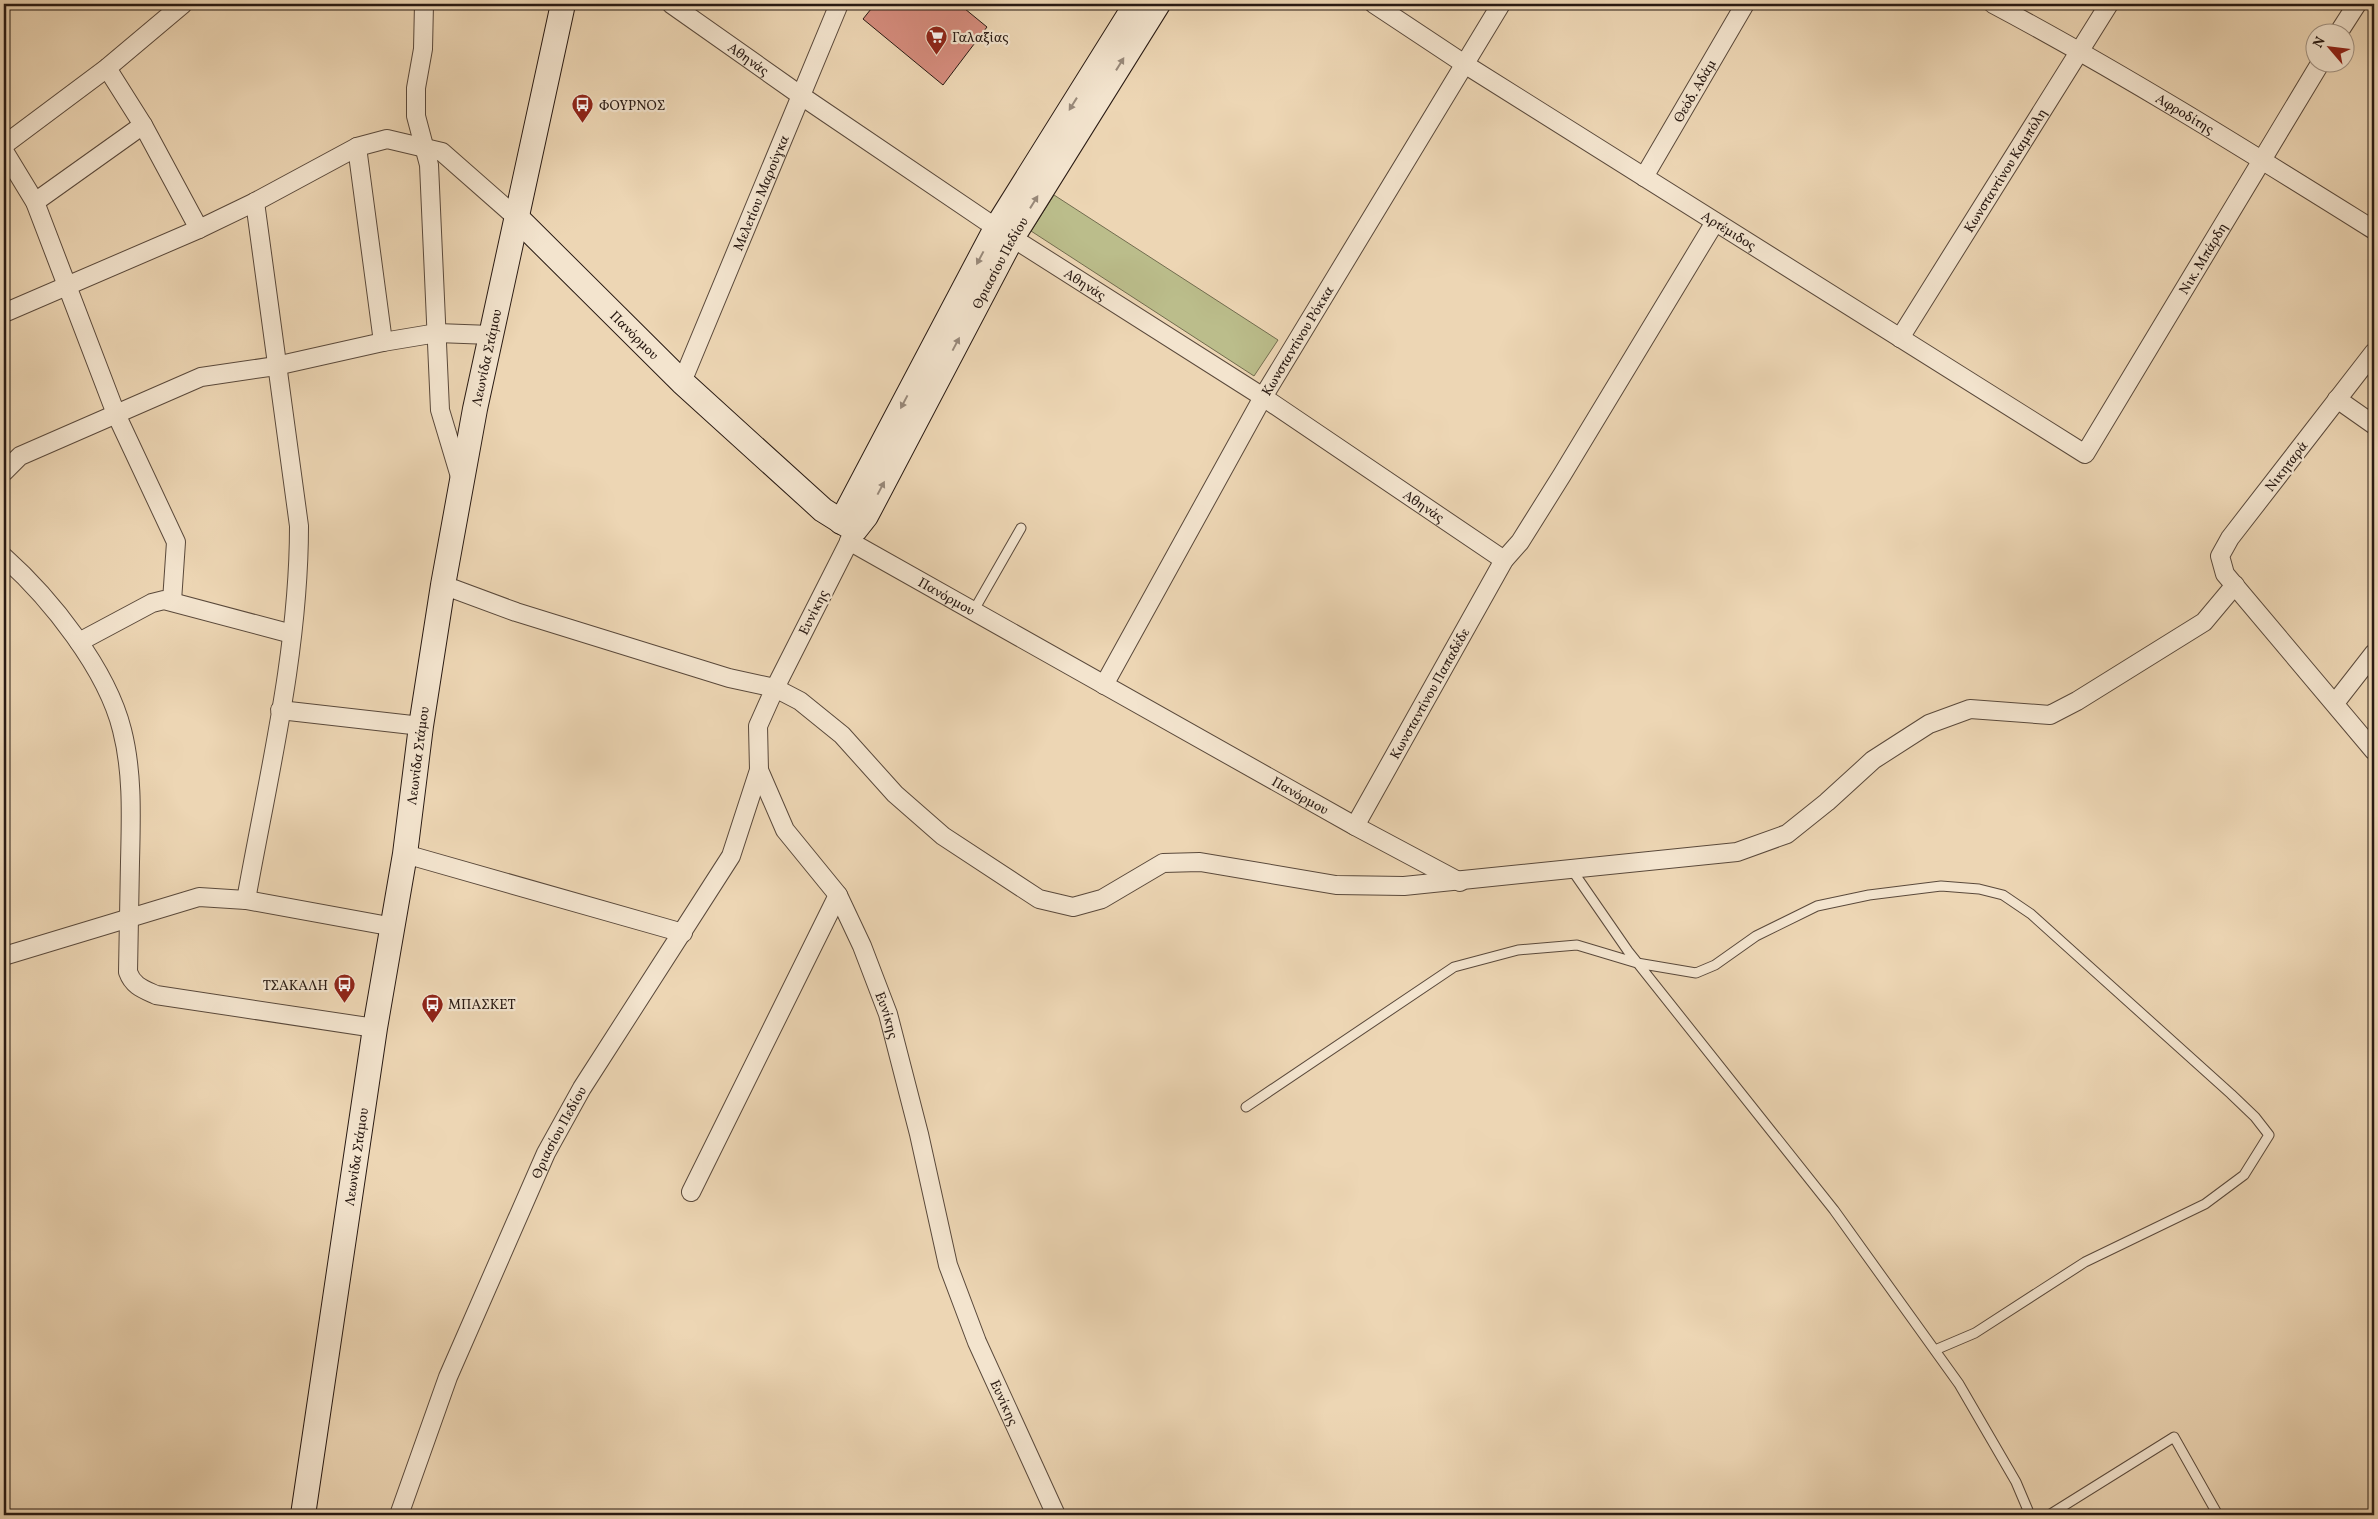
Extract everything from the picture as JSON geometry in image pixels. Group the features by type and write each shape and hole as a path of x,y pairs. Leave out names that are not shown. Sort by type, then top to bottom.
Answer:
{"main road":[{"name":"Λεωνίδα Στάμου","path":"303,1515 375,1028 394,927 405,854 421,726 443,585 491,335 563,4"},
{"name":"Θριασίου Πεδίου","path":"849,531 866,516 1004,233 1136,4"},
{"name":"Θριασίου Πεδίου","path":"1004,233 1158,4"},
{"name":"Πανόρμου","path":"517,218 682,382 823,510 849,531"}],"street":[{"path":"4,145 107,68 183,4"},
{"path":"424,4 423,50 416,88 416,116 423,147 430,165 440,410 462,483"},
{"name":"Αθηνάς","path":"671,4 800,95 1004,233 1263,397 1504,560"},
{"name":"Μελετίου Μαρούγκα","path":"682,382 839,4"},
{"name":"Αρτέμιδος","path":"1374,4 1644,178 2085,454"},
{"name":"Κωνσταντίνου Ρόκκα","path":"1104,685 1263,397 1502,4"},
{"name":"Θεόδ. Αδάμ","path":"1644,178 1745,4"},
{"name":"Αφροδίτης","path":"1992,4 2262,160 2374,230"},
{"name":"Κωνσταντίνου Καμπόλη","path":"1900,338 2109,4"},
{"path":"2345,22 2357,4"},
{"path":"107,68 143,125 199,229"},
{"name":"Νικ. Μπάρδη","path":"2085,454 2315,72"},
{"path":"35,202 143,125"},
{"path":"4,313 199,229 255,202 357,147 387,139 442,152 517,218"},
{"path":"357,147 384,342"},
{"path":"4,151 35,202 116,414 176,542 172,601"},
{"path":"246,900 292,634 299,564 299,526 255,202"},
{"name":"Κωνσταντίνου Παπαδέδε","path":"1355,826 1504,560 1520,542 1541,509 1716,222"},
{"path":"4,472 20,456 201,377 276,366 384,342 437,333 491,335"},
{"name":"Νικηταρά","path":"2235,586 2225,574 2220,556 2230,538 2374,352"},
{"path":"2337,399 2374,426"},
{"name":"Πανόρμου","path":"849,531 974,610 1104,685 1355,826 1460,882"},
{"name":"Ευνίκης","path":"849,531 758,726 759,770 785,830 838,895 862,946 888,1014 919,1134 948,1265 977,1342 1056,1515"},
{"path":"4,557 43,596 80,642 108,692 122,730 132,794 128,972 131,980 139,988 156,995 375,1028"},
{"path":"443,585 516,612 599,638 729,678 775,688 800,701 842,735 895,794 943,836 1039,899 1073,907 1102,899 1162,863 1200,862 1336,885 1404,886 1460,882 1738,852 1788,834 1828,802 1873,760 1929,724 1970,709 2050,715 2077,702 2204,622 2235,586 2336,703 2374,751"},
{"path":"80,642 152,603 172,601 292,634"},
{"path":"2336,703 2374,654"},
{"path":"280,710 421,726"},
{"name":"Θριασίου Πεδίου","path":"399,1515 448,1377 546,1153 582,1088 731,856 759,770"},
{"path":"405,854 683,933"},
{"path":"690,1192 838,895"},
{"path":"4,956 129,920 199,897 246,900 394,927"}],"lane":[{"path":"974,610 1020,528"},
{"path":"1572,870 1637,963 1834,1210 1935,1350 1959,1384 1997,1449 2016,1482 2030,1515"},
{"path":"1246,1107 1454,967 1518,950 1577,945 1637,963 1696,973 1715,965 1756,936 1817,906 1869,895 1941,886 1979,889 2003,895 2031,914 2243,1106 2269,1135 2244,1175 2205,1204 2085,1262 1975,1333 1935,1350"},
{"path":"2049,1515 2174,1437 2218,1515"}],"green space":[{"path":"1054,195 1278,340 1254,376 1031,231"}],"building":[{"name":"Γαλαξίας","path":"875,4 959,4 987,27 943,85 863,19"}],"place":[{"name":"Γαλαξίας","path":"936,56"},
{"name":"ΦΟΥΡΝΟΣ","path":"583,124"},
{"name":"ΤΣΑΚΑΛΗ","path":"344,1004"},
{"name":"ΜΠΑΣΚΕΤ","path":"432,1023"}]}
